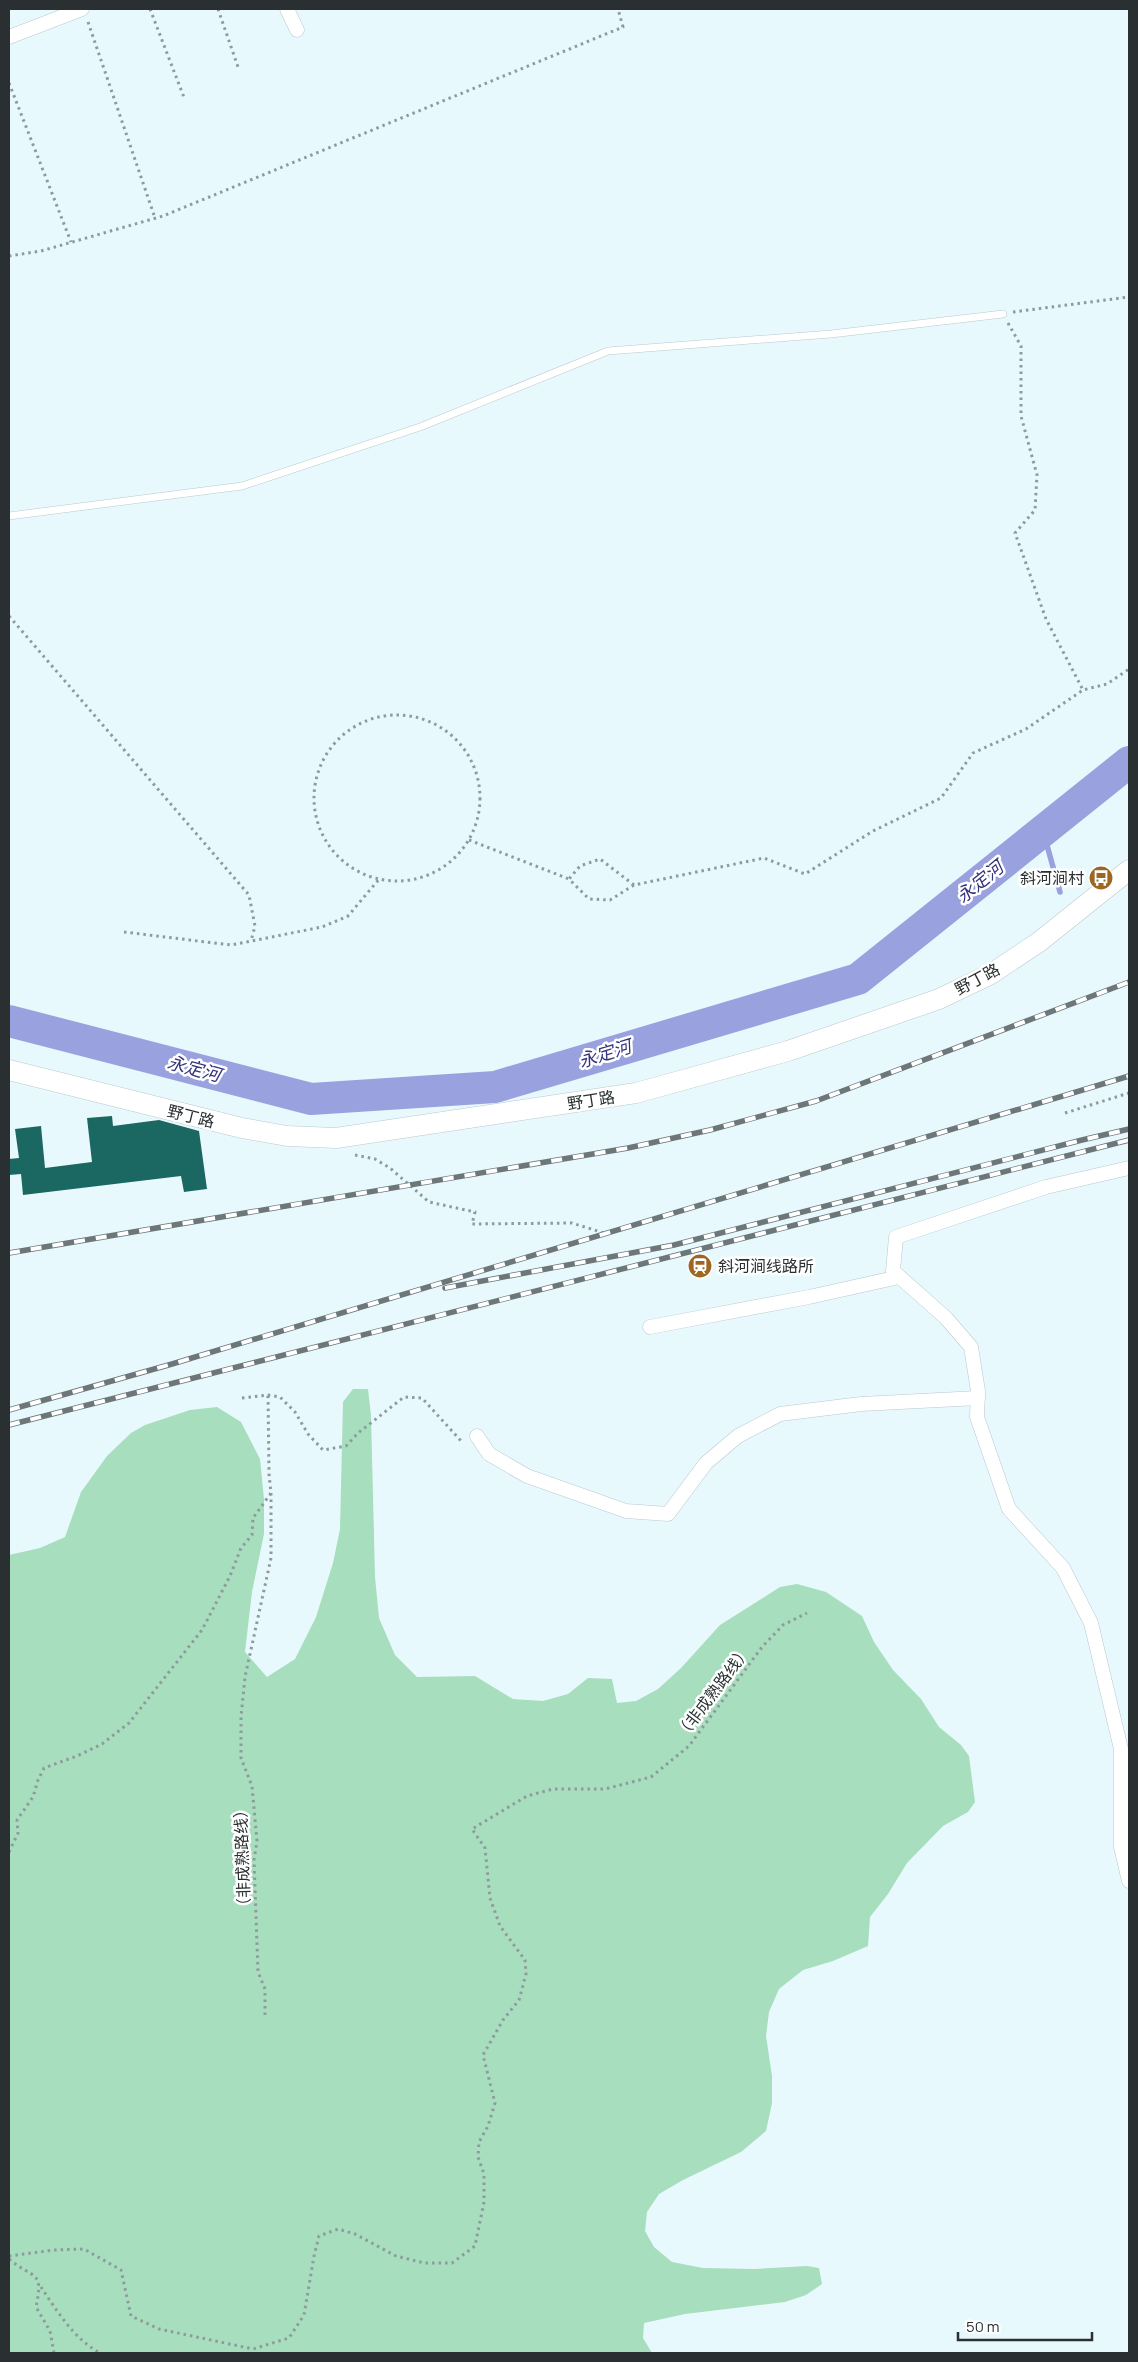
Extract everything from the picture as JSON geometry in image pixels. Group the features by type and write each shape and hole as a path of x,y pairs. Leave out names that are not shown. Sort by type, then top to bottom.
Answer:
{"main road":[{"name":"野丁路","path":"9,1070 242,1128 287,1136 326,1137 419,1126 636,1093 788,1051 939,998 991,974 1039,942 1129,870"}],"street":[{"path":"288,9 297,30"},
{"path":"9,37 84,14"},
{"path":"1129,1168 1046,1187 896,1237 893,1271 946,1318 971,1347 978,1398 977,1417 1010,1510 1063,1568 1091,1623 1121,1749 1125,1818 1121,1847 1129,1880"},
{"path":"650,1327 808,1297 899,1277"},
{"path":"477,1436 489,1454 527,1476 626,1511 668,1514 706,1463 738,1436 780,1414 861,1404 978,1398"}],"lane":[{"path":"9,516 242,486 420,427 608,351 831,334 1003,314"}],"path":[{"path":"150,9 186,100"},
{"path":"218,9 238,67"},
{"path":"9,256 72,242 155,218 623,27 618,9"},
{"path":"84,14 155,218"},
{"path":"9,82 72,242"},
{"path":"1083,690 1046,619 1015,533 1035,510 1037,475 1021,416 1021,346 1003,314 1129,297"},
{"path":"9,616 250,895 255,926 251,941"},
{"path":"469,840 569,878 589,899 610,900 634,885 764,858 805,874 873,831 941,798 973,753 1026,729 1083,690 1108,684 1129,669"},
{"path":"386,715 412,716 437,725 458,741 473,764 480,789 478,816 469,840 450,862 425,876 397,881 380,878 369,876 344,862 325,840 315,814 314,786 322,760 338,739 360,723 386,715"},
{"path":"569,878 580,866 600,859 634,885"},
{"path":"124,932 231,945 322,927 348,916 380,878"},
{"path":"1065,1113 1129,1092"},
{"path":"349,1154 375,1159 390,1168 429,1202 475,1212 472,1224 572,1223 604,1233"},
{"path":"242,1398 268,1395 280,1398 294,1412 308,1434 323,1450 346,1446 358,1433 404,1398 422,1398 436,1411 469,1450 489,1454"},
{"name":"（非成熟路线）","path":"266,2015 265,1989 258,1972 258,1931 255,1916 254,1860 257,1841 252,1786 241,1758 241,1717 245,1677 270,1558 271,1493 268,1395"},
{"path":"9,1852 18,1833 17,1820 33,1797 44,1768 77,1756 102,1744 129,1723 202,1630 230,1576 241,1548 252,1535 253,1518 271,1493"},
{"name":"（非成熟路线）","path":"9,2258 54,2250 84,2249 121,2270 131,2316 159,2329 253,2349 290,2338 304,2315 319,2236 338,2229 355,2234 396,2256 424,2263 452,2263 475,2246 484,2202 484,2174 478,2157 479,2142 488,2126 494,2103 483,2056 503,2020 519,2000 526,1974 525,1960 500,1926 490,1898 485,1848 472,1829 527,1796 553,1789 605,1789 651,1776 689,1746 762,1647 783,1625 807,1612"},
{"path":"9,2258 36,2277 60,2316 91,2348 100,2353"},
{"path":"41,2286 36,2307 50,2331 54,2353"}],"green space":[{"path":"353,1389 368,1389 371,1415 375,1577 379,1618 395,1655 417,1677 475,1676 513,1699 543,1701 568,1694 588,1678 612,1679 617,1703 636,1701 658,1689 681,1668 720,1625 780,1587 797,1584 826,1592 862,1616 874,1642 893,1670 921,1699 939,1727 961,1745 969,1756 975,1802 968,1812 943,1826 907,1863 888,1894 870,1917 868,1946 833,1961 803,1970 779,1989 769,2012 766,2036 772,2076 772,2103 766,2131 741,2152 683,2180 659,2194 647,2212 645,2231 654,2247 672,2262 703,2268 755,2269 807,2266 819,2268 822,2284 806,2295 785,2302 685,2314 644,2323 643,2338 652,2353 9,2353 9,1555 40,1548 65,1537 81,1492 107,1456 131,1433 145,1425 190,1410 217,1407 241,1422 260,1459 264,1499 264,1534 252,1592 245,1652 267,1677 295,1659 316,1617 333,1563 340,1529 343,1402"}],"building":[{"path":"112,1116 113,1126 159,1120 199,1131 207,1189 184,1192 181,1176 23,1195 21,1174 9,1175 9,1159 19,1158 15,1129 41,1126 45,1168 92,1162 87,1118"}],"waterway":[{"name":"永定河","path":"9,1021 311,1099 495,1087 858,979 1129,762"},
{"path":"1043,831 1060,892"}],"railway":[{"path":"9,1253 628,1148 710,1130 816,1101 1129,982"},
{"path":"9,1410 172,1364 1129,1076"},
{"path":"445,1288 674,1245 1129,1129"},
{"path":"9,1425 1129,1140"}],"place":[{"name":"斜河涧村","path":"1101,878"},
{"name":"斜河涧线路所","path":"700,1266"}]}
